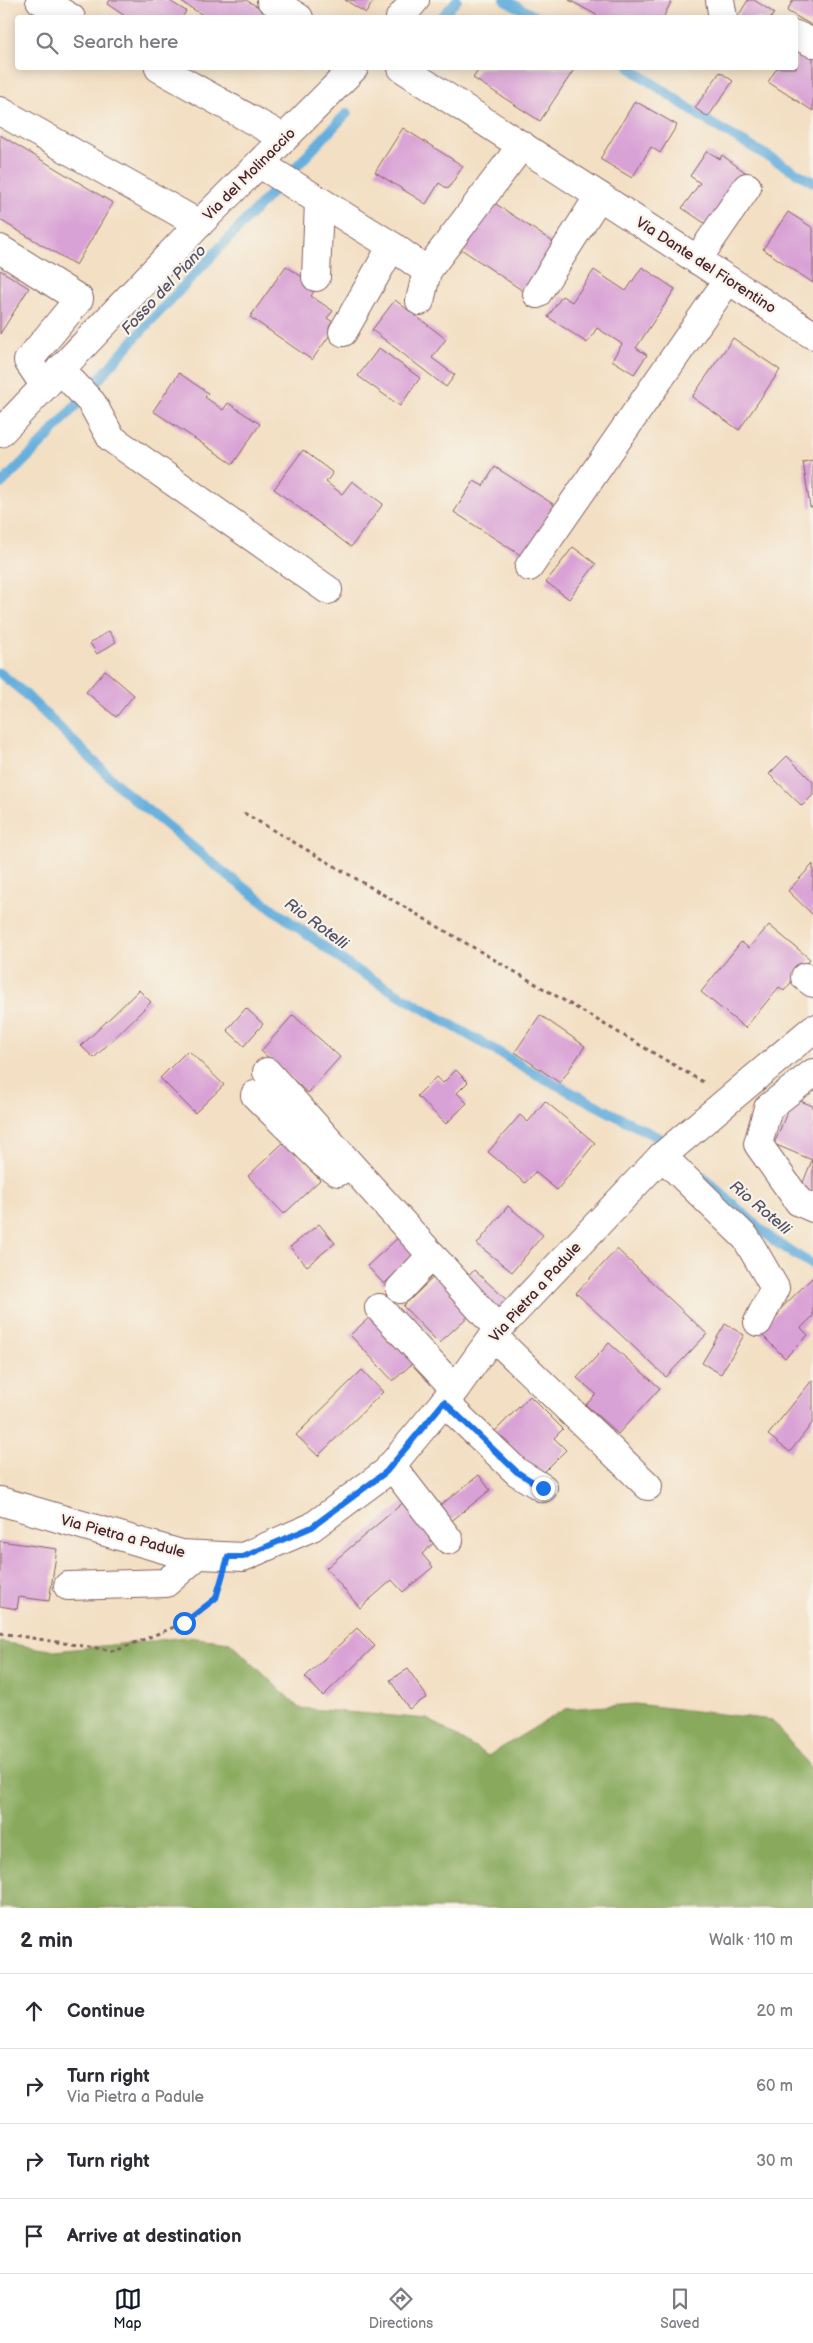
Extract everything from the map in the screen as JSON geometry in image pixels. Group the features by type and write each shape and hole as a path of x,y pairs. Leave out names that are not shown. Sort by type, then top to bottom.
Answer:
{"street":[{"path":"40,0 66,15"},
{"path":"271,0 294,15"},
{"path":"403,15 416,0"},
{"path":"720,0 722,15"},
{"path":"798,36 813,43"},
{"path":"163,70 284,138"},
{"name":"Via del Molinaccio","path":"0,433 58,378 199,224 273,172 284,138 352,70"},
{"name":"Via Dante del Fiorentino","path":"405,70 813,335"},
{"path":"0,111 199,224"},
{"path":"420,301 426,271 522,145"},
{"path":"273,172 392,246 426,271"},
{"path":"697,260 747,187"},
{"path":"537,294 599,196"},
{"path":"316,277 319,201"},
{"path":"343,332 392,246"},
{"path":"0,249 79,299 28,361 58,378 92,403 111,438 328,590"},
{"path":"529,567 728,280"},
{"name":"Via Pietra a Padule","path":"0,1501 180,1554 243,1557 312,1527 386,1472 450,1396 496,1332 662,1156 813,1029"},
{"path":"813,1073 768,1108 758,1144 799,1202 813,1208"},
{"path":"261,1083 366,1182 432,1255 496,1332 648,1486"},
{"path":"662,1156 746,1238 776,1288 758,1322"},
{"path":"400,1289 432,1255"},
{"path":"379,1308 450,1396 517,1472 543,1488"},
{"path":"391,1465 449,1540"},
{"path":"68,1586 166,1582 198,1555"}],"path":[{"path":"244,814 731,1098"},
{"path":"0,1633 115,1651 184,1623 216,1598 228,1557"}],"green space":[{"path":"187,1637 230,1642 299,1708 428,1719 488,1756 565,1709 635,1704 772,1720 813,1771 813,1908 0,1908 0,1642 56,1651"}],"building":[{"path":"110,0 168,0 186,11 184,15 124,15 107,4"},
{"path":"182,0 246,0 267,12 266,15 203,15 181,2"},
{"path":"345,0 374,0 366,13"},
{"path":"569,0 672,0 664,15 596,15"},
{"path":"748,0 754,0 774,13 773,15 739,15"},
{"path":"793,0 813,0 813,26 798,17 798,15 787,11"},
{"path":"798,48 813,58 813,111 768,82 776,70 798,70"},
{"path":"479,70 574,70 540,121 473,78"},
{"path":"720,72 733,81 708,117 695,108"},
{"path":"635,101 677,125 660,153 651,147 632,178 600,159"},
{"path":"403,128 463,166 448,189 439,183 426,204 375,172"},
{"path":"0,135 113,203 76,265 0,220"},
{"path":"707,151 720,159 722,155 749,175 709,226 682,208 700,183 690,176"},
{"path":"493,202 559,246 526,293 461,249"},
{"path":"788,212 813,228 813,283 763,249"},
{"path":"286,266 317,287 311,296 333,311 327,318 337,325 312,360 250,317"},
{"path":"642,267 675,289 636,348 647,355 634,374 612,360 622,344 597,328 587,343 548,317 562,296 572,302 594,270 626,291"},
{"path":"0,270 29,288 0,334"},
{"path":"395,300 446,339 432,358 455,375 446,387 372,330"},
{"path":"733,338 780,370 739,430 692,397"},
{"path":"379,348 420,378 400,406 358,376"},
{"path":"179,373 208,393 205,397 223,410 228,403 260,424 233,464 153,411"},
{"path":"303,450 333,473 326,482 342,494 352,481 383,504 351,547 274,489"},
{"path":"813,460 813,507 810,507 803,462"},
{"path":"495,467 561,509 528,560 454,512 474,481 483,486"},
{"path":"573,547 596,564 569,599 546,582"},
{"path":"109,631 116,642 97,654 90,643"},
{"path":"105,670 134,695 116,717 86,692"},
{"path":"787,756 813,782 813,795 802,806 769,774"},
{"path":"813,864 813,915 788,891"},
{"path":"769,925 810,959 784,991 779,987 745,1028 701,992 741,942 749,948"},
{"path":"139,990 151,1002 94,1058 81,1046"},
{"path":"246,1008 263,1024 244,1046 227,1030"},
{"path":"293,1015 340,1057 308,1093 261,1051"},
{"path":"540,1015 585,1046 560,1083 515,1052"},
{"path":"188,1050 224,1085 195,1113 160,1078"},
{"path":"456,1070 468,1082 457,1093 467,1103 446,1124 417,1096 436,1077 443,1083"},
{"path":"793,1098 813,1106 813,1195 800,1190 812,1160 774,1144"},
{"path":"545,1101 595,1143 557,1190 535,1172 525,1183 488,1152 520,1115 528,1122"},
{"path":"284,1142 320,1180 284,1214 248,1176"},
{"path":"508,1206 543,1235 512,1272 477,1244"},
{"path":"319,1224 335,1243 307,1266 290,1247"},
{"path":"400,1236 416,1254 384,1284 367,1266"},
{"path":"617,1249 707,1334 666,1377 576,1293"},
{"path":"474,1270 509,1302 499,1313 464,1282"},
{"path":"437,1274 473,1312 439,1343 403,1306"},
{"path":"813,1277 813,1316 801,1328 808,1335 785,1358 758,1331"},
{"path":"372,1315 415,1361 393,1381 350,1335"},
{"path":"725,1324 744,1335 721,1374 702,1363"},
{"path":"609,1343 660,1388 618,1434 586,1405 596,1394 577,1378"},
{"path":"362,1370 383,1392 318,1456 296,1435"},
{"path":"813,1379 813,1422 790,1452 768,1435"},
{"path":"530,1396 563,1429 554,1438 566,1450 538,1478 493,1433"},
{"path":"479,1475 490,1490 449,1523 438,1507"},
{"path":"405,1501 438,1539 422,1554 433,1567 403,1592 392,1580 360,1608 326,1568"},
{"path":"0,1541 57,1549 49,1601 19,1597 17,1609 0,1606"},
{"path":"357,1628 375,1646 323,1696 305,1677"},
{"path":"408,1669 427,1697 409,1709 390,1680"}],"waterway":[{"name":"Fosso del Piano","path":"444,15 457,0"},
{"path":"505,0 532,15"},
{"path":"633,70 712,124 813,182"},
{"name":"Fosso del Piano","path":"0,485 47,438 144,328 347,113"},
{"name":"Rio Rotelli","path":"0,673 23,692 123,790 227,875 353,968 536,1074 659,1138"},
{"name":"Rio Rotelli","path":"699,1174 774,1241 813,1265"}],"route":[{"path":"184,1623 216,1598 228,1557 243,1557 312,1527 386,1472 444,1402 517,1472 543,1488"}]}
